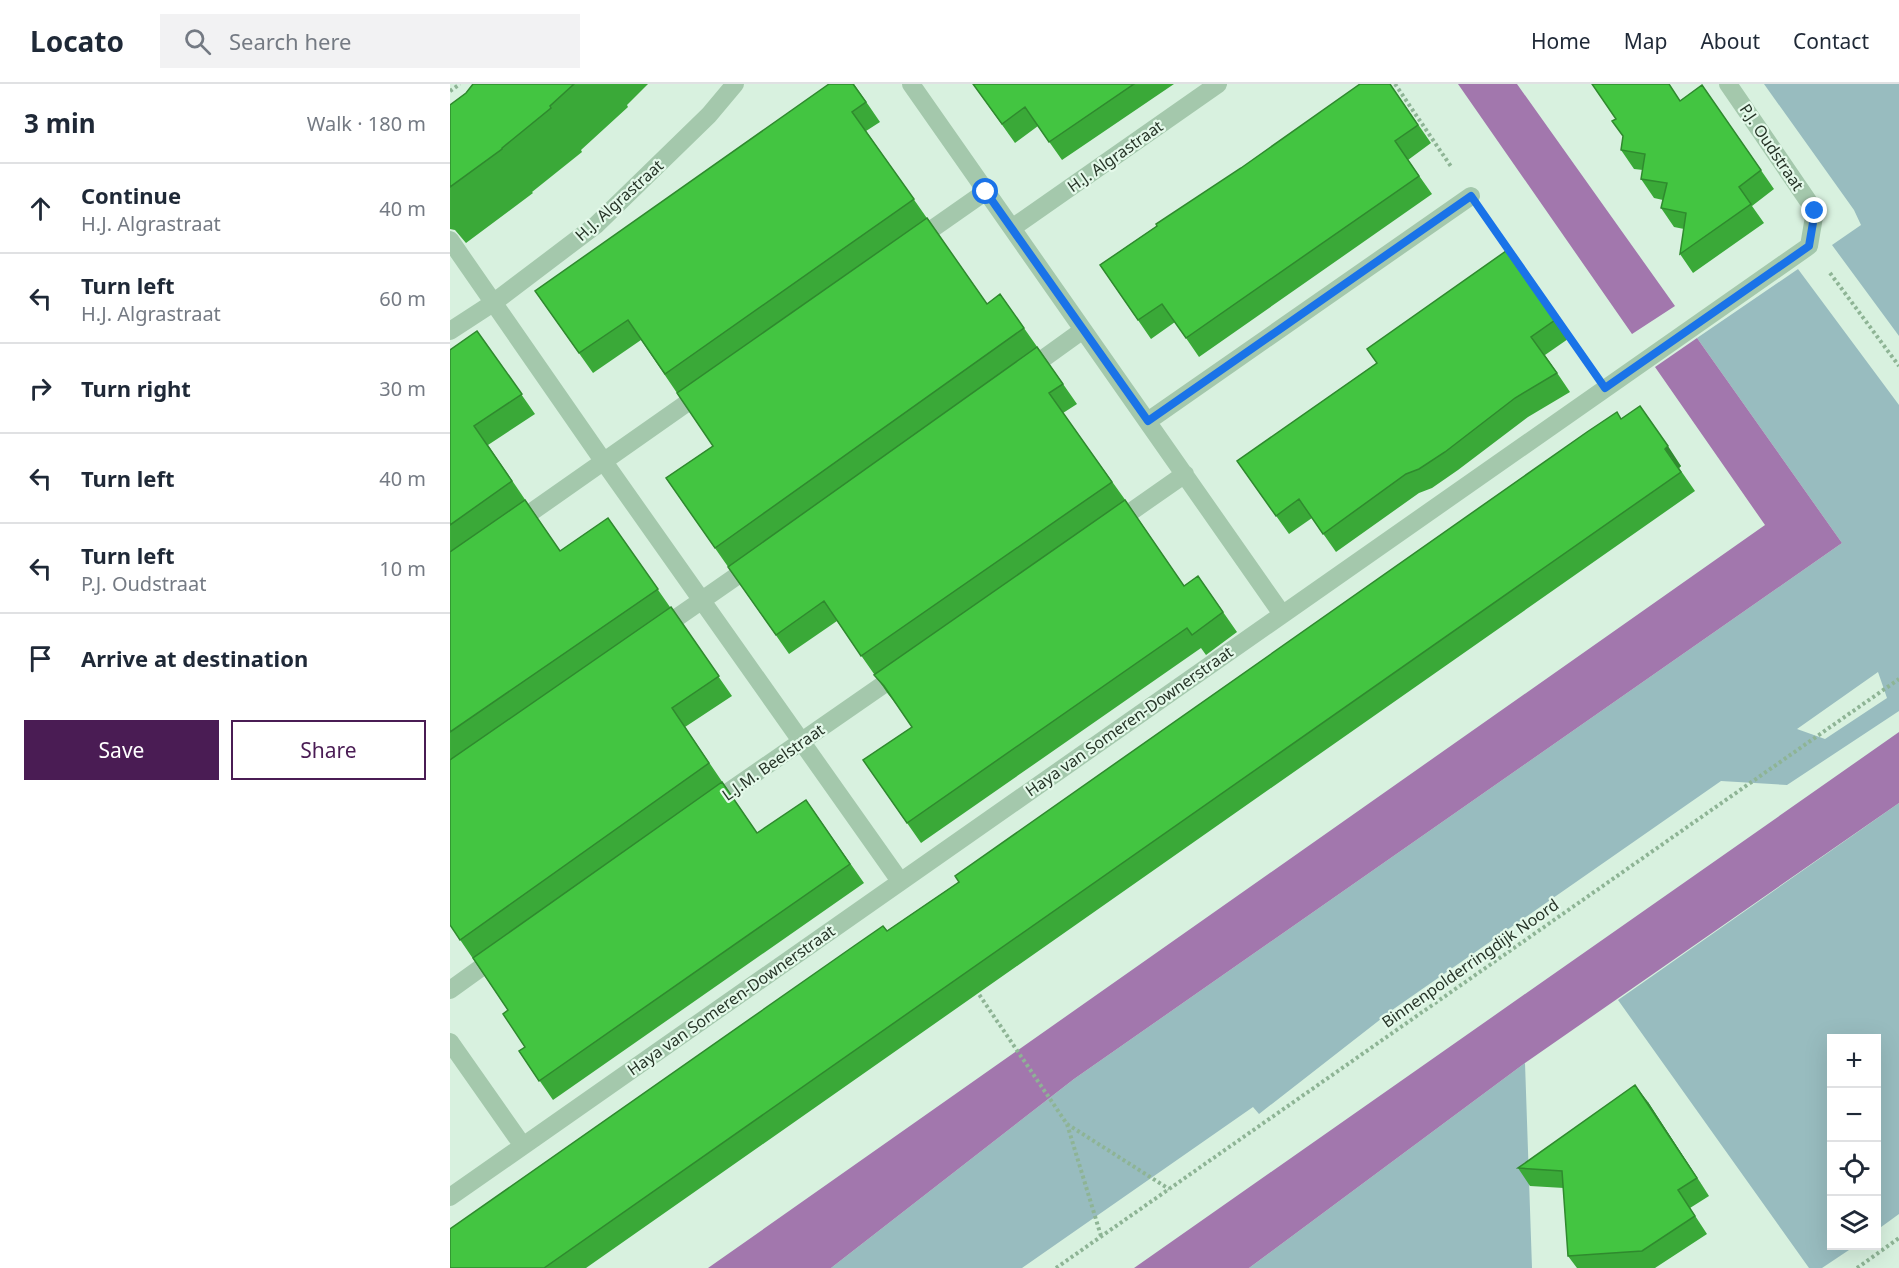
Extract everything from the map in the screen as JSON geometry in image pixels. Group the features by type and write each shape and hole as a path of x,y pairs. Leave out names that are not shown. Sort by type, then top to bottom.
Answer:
{"street":[{"name":"H.J. Algrastraat","path":"493,303 596,225 709,115 735,84"},
{"path":"911,84 1282,614"},
{"name":"H.J. Algrastraat","path":"1012,228 1218,84"},
{"name":"P.J. Oudstraat","path":"1728,84 1815,211 1809,246"},
{"path":"899,253 986,192"},
{"path":"1148,421 1471,196"},
{"path":"450,240 900,881"},
{"name":"Haya van Someren-Downerstraat","path":"450,1197 1809,246"},
{"path":"450,331 493,303"},
{"path":"1007,384 1083,330"},
{"path":"496,536 717,381"},
{"path":"1096,536 1185,474"},
{"path":"648,638 769,554"},
{"name":"L.J.M. Beelstraat","path":"693,817 910,666"},
{"path":"450,990 518,941"},
{"path":"450,1042 523,1146"}],"path":[{"path":"450,91 460,84"},
{"path":"1395,84 1471,196 1609,385"},
{"path":"1809,246 1899,366"},
{"name":"Binnenpolderringdijk Noord","path":"1056,1268 1899,679"},
{"path":"972,985 1067,1124 1101,1236"},
{"path":"1067,1124 1169,1189"},
{"path":"1857,1268 1899,1238"}],"shaded area":[{"path":"1458,84 1517,84 1675,306 1632,334"},
{"path":"1764,84 1899,84 1899,336 1832,245 1861,225 1854,210"},
{"path":"1798,269 1899,405 1899,711 1787,785 1721,781 1395,1008 1259,1114 1253,1107 1022,1268 831,1268 1074,1079 1842,543 1697,338","holes":["1878,672 1887,698 1825,739 1797,729"]},
{"path":"1697,338 1842,543 1074,1079 831,1268 708,1268 1765,525 1655,367"},
{"path":"1899,732 1899,803 1525,1063 1249,1268 1134,1268"},
{"path":"1899,803 1899,1214 1881,1227 1881,1034 1827,1034 1827,1250 1849,1250 1822,1268 1809,1268 1618,1000"},
{"path":"1525,1063 1532,1268 1249,1268"}],"building":[{"path":"473,84 574,84 550,106 551,108 502,149 450,187 450,105 466,93"},
{"path":"829,84 853,84 866,102 852,112 914,199 665,374 628,320 579,353 535,291"},
{"path":"973,84 1134,84 1049,142 1025,107 1002,124"},
{"path":"1360,84 1390,84 1418,125 1395,141 1419,176 1186,338 1162,304 1138,320 1100,265"},
{"path":"1592,84 1669,84 1680,101 1702,85 1761,170 1739,187 1751,204 1680,254 1686,213 1661,208 1667,183 1641,179 1645,154 1621,150 1623,136 1612,121 1616,119"},
{"path":"927,218 987,304 1000,294 1024,328 715,548 666,478 713,446 677,393"},
{"path":"1506,251 1555,320 1531,337 1557,373 1515,398 1445,452 1419,469 1406,474 1323,534 1299,499 1276,516 1237,461 1377,363 1367,349"},
{"path":"477,331 522,394 474,426 512,481 450,525 450,350"},
{"path":"1037,347 1063,384 1049,393 1112,482 861,656 824,601 776,635 728,567"},
{"path":"1640,406 1668,446 1665,449 1681,472 544,1268 450,1268 450,1229 883,926 887,931 959,882 955,876 1587,432 1617,412 1621,419"},
{"path":"525,500 560,551 608,518 658,589 450,732 450,552"},
{"path":"1125,500 1184,586 1198,576 1223,612 1192,635 1187,628 907,823 863,760 912,727 874,675"},
{"path":"671,607 719,676 672,708 709,763 460,940 450,925 450,760"},
{"path":"722,782 757,833 806,800 850,864 539,1081 519,1051 525,1047 503,1014 508,1010 473,958"},
{"path":"1635,1085 1697,1178 1678,1190 1695,1216 1642,1251 1568,1256 1562,1171 1518,1168"}],"route":[{"path":"986,192 1148,421 1471,196 1605,388 1809,246 1815,211"}]}
